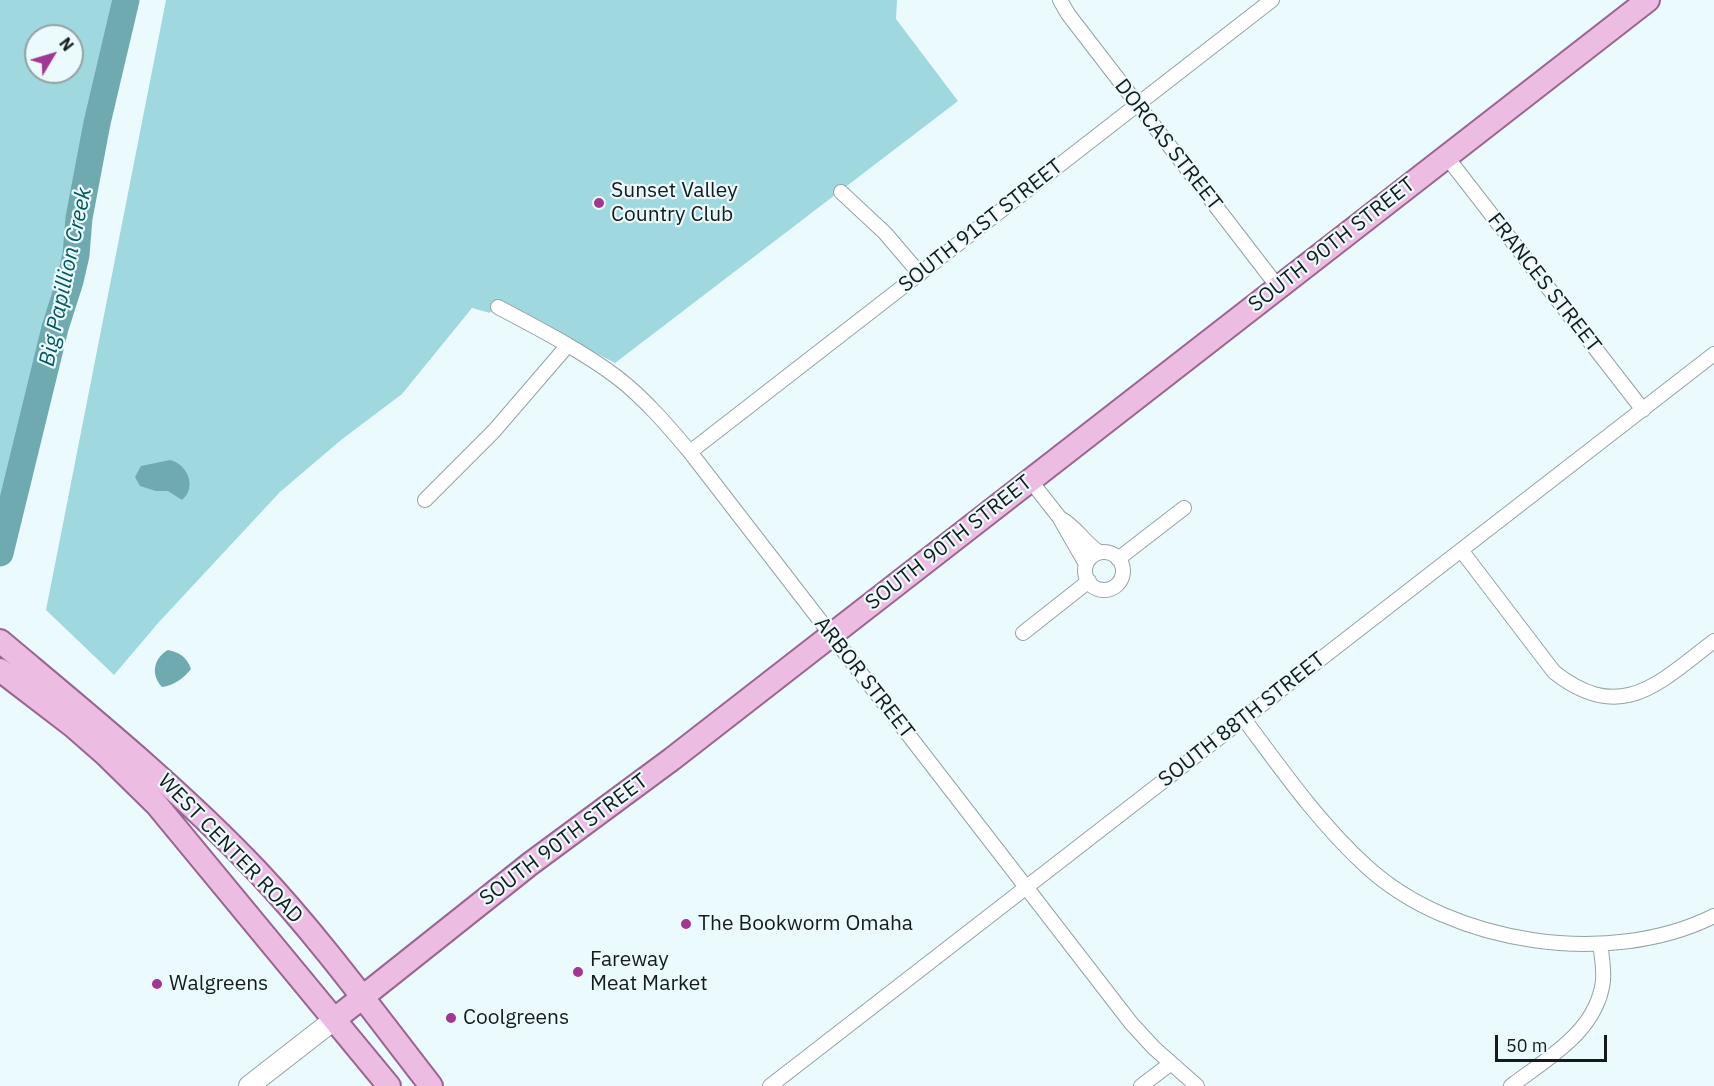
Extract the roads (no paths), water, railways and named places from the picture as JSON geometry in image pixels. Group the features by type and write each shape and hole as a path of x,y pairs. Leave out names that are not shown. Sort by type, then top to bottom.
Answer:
{"main road":[{"name":"SOUTH 90TH STREET","path":"249,1086 530,864 663,765 1647,0"},
{"name":"WEST CENTER ROAD","path":"0,641 75,716 105,754 157,805 389,1086"},
{"name":"WEST CENTER ROAD","path":"0,670 75,716 162,778 257,871 310,932 431,1086"}],"street":[{"name":"DORCAS STREET","path":"1060,0 1068,14 1137,105 1278,287"},
{"name":"SOUTH 91ST STREET","path":"690,452 1272,0"},
{"name":"FRANCES STREET","path":"1446,156 1642,410"},
{"path":"841,192 885,233 920,274"},
{"name":"ARBOR STREET","path":"498,307 595,362 627,386 662,419 1027,886 1131,1023 1170,1064 1197,1086"},
{"path":"425,500 494,431 568,345"},
{"name":"SOUTH 88TH STREET","path":"770,1086 1714,354"},
{"path":"1030,480 1059,517 1086,564"},
{"path":"1118,559 1184,508"},
{"path":"1059,517 1076,528 1090,546 1099,552 1110,553 1118,559 1122,572 1115,585 1108,589 1101,589 1089,581 1085,571 1090,558 1099,552"},
{"path":"1461,550 1548,665 1568,683 1587,692 1598,695 1627,696 1643,692 1658,685 1714,641"},
{"path":"1023,633 1089,581"},
{"path":"1244,719 1335,836 1367,867 1402,893 1444,915 1501,933 1551,943 1600,944 1643,939 1714,916"},
{"path":"1511,1086 1568,1043 1588,1021 1598,1002 1603,982 1600,944"},
{"path":"1141,1086 1170,1064"}],"waterway":[{"name":"Big Papillion Creek","path":"0,553 55,328 76,255 79,218 97,123 126,0"}],"place":[{"name":"Sunset Valley Country Club","path":"599,203"},
{"name":"The Bookworm Omaha","path":"686,924"},
{"name":"Fareway Meat Market","path":"578,972"},
{"name":"Walgreens","path":"157,984"},
{"name":"Coolgreens","path":"451,1018"}]}
